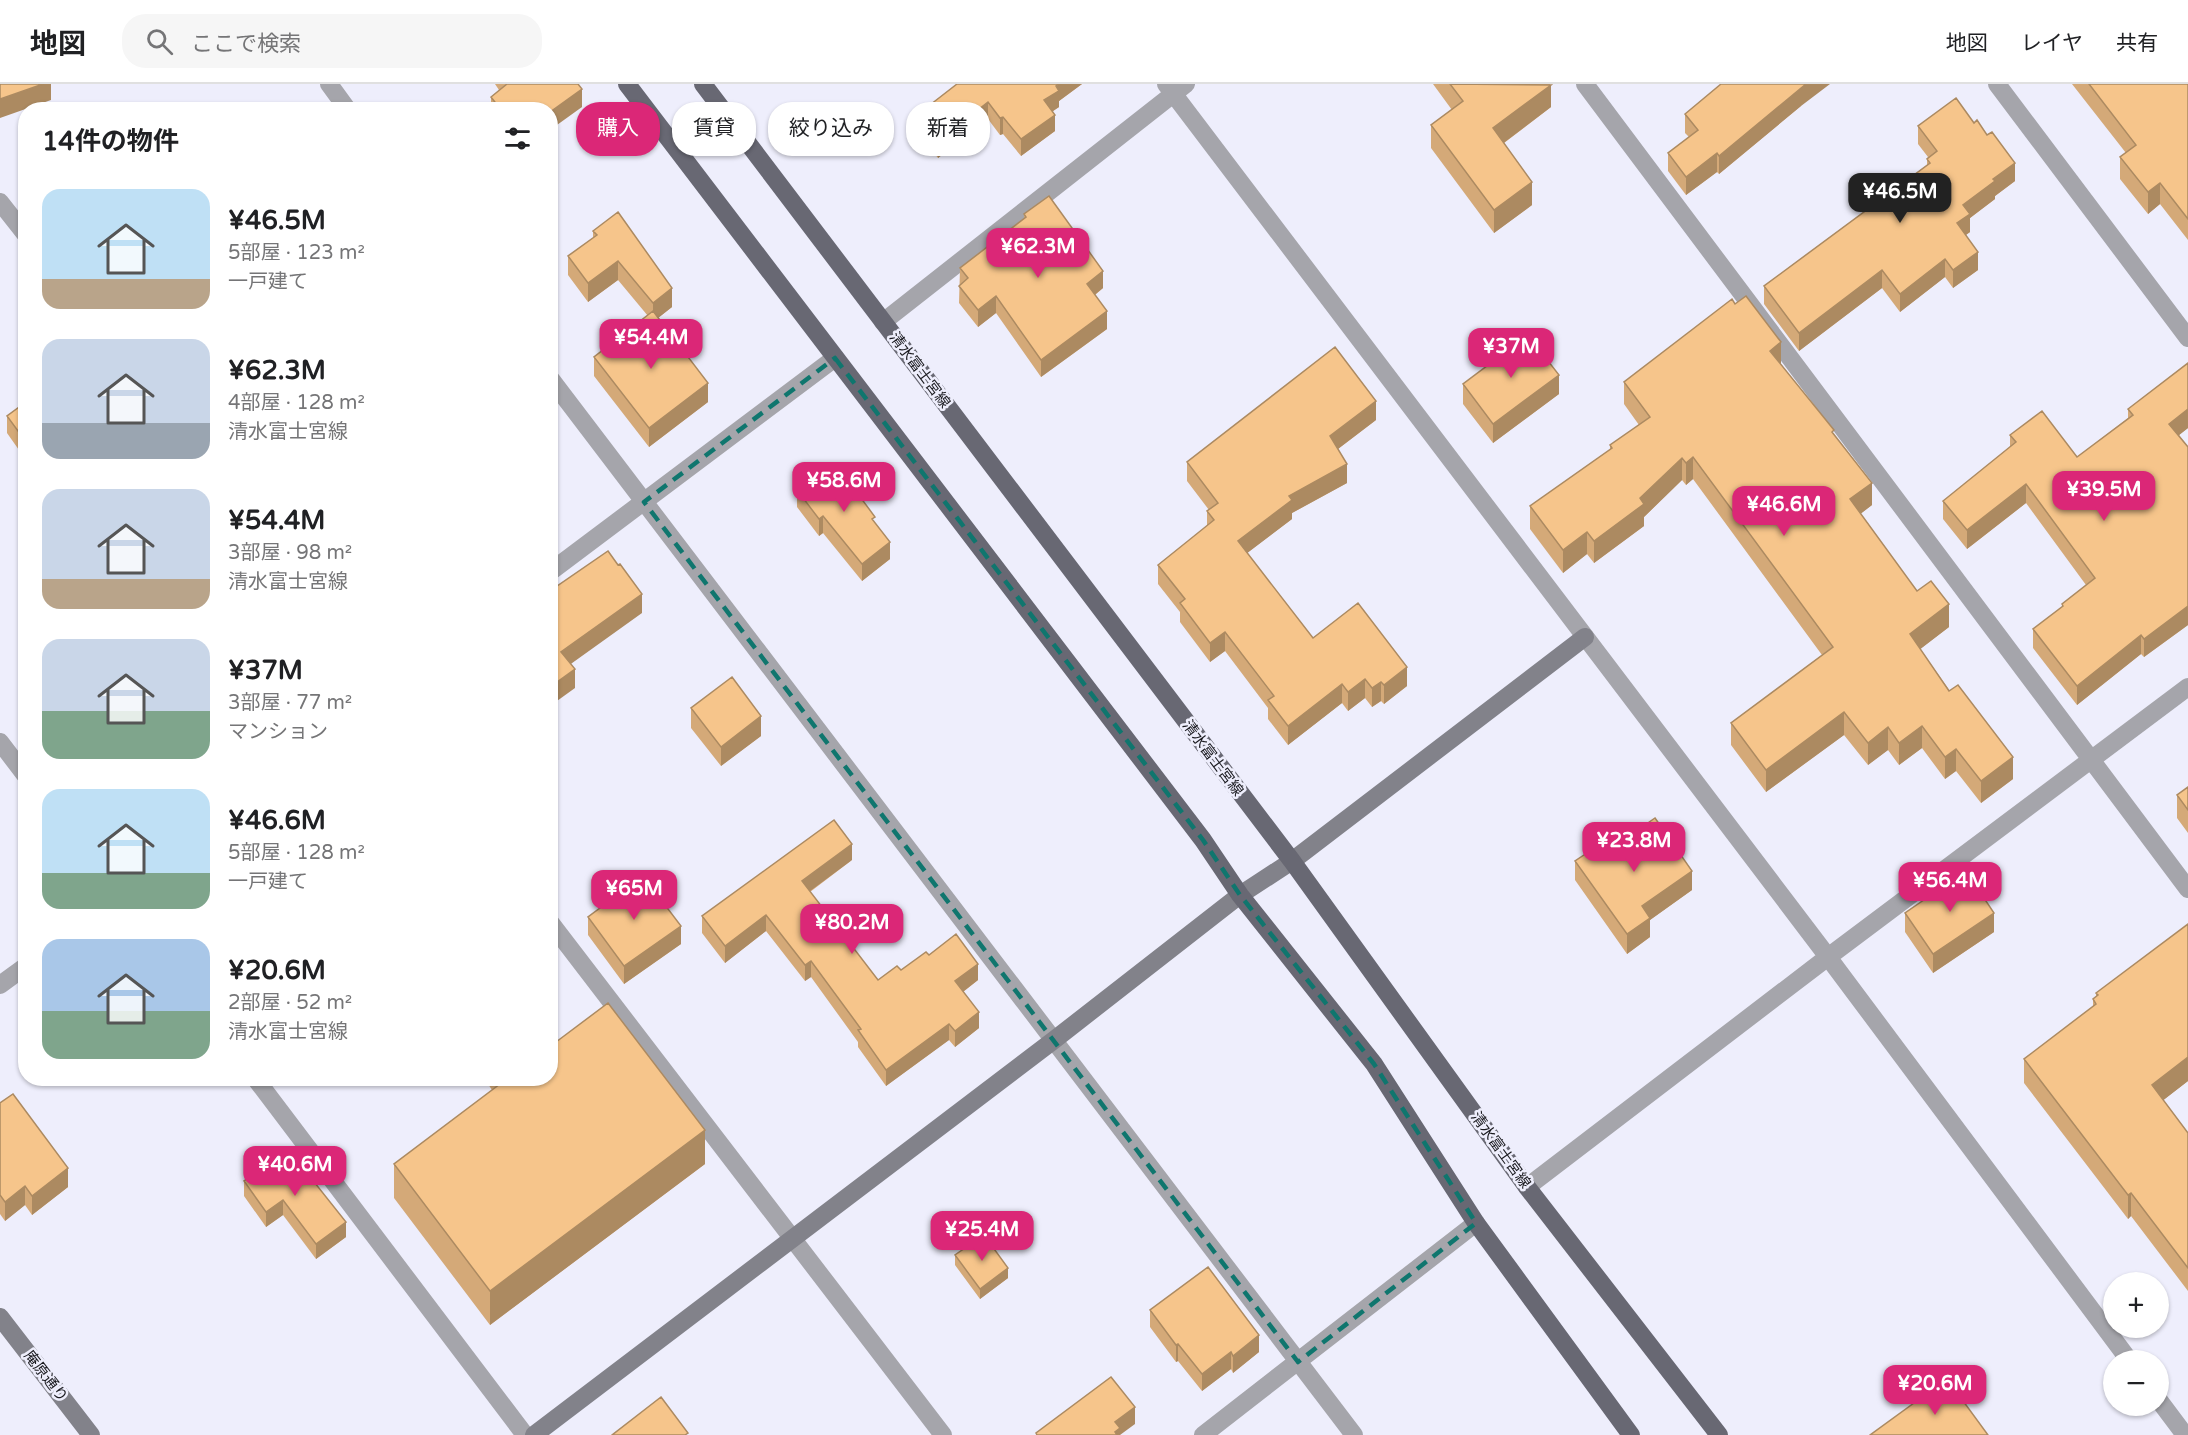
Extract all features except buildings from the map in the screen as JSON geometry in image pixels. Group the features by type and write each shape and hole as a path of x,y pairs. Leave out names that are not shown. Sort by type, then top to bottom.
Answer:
{"main road":[{"path":"627,84 1203,840 1240,895 1374,1064 1476,1223 1631,1435"},
{"name":"清水富士宮線","path":"703,84 1292,861 1527,1187 1719,1435"}],"street":[{"path":"329,84 342,102"},
{"path":"1585,84 2188,890"},
{"path":"1997,84 2188,339"},
{"path":"883,322 1175,87 1585,637 2123,1350"},
{"path":"0,202 18,225"},
{"path":"558,566 835,358"},
{"path":"558,389 1354,1435"},
{"path":"534,1435 1054,1040 1240,895 1292,861 1585,637"},
{"path":"1527,1187 1828,957 2188,687"},
{"path":"0,742 18,766"},
{"path":"558,932 943,1435"},
{"path":"0,985 18,972"},
{"path":"261,1086 525,1435"},
{"path":"1203,1435 1476,1223"},
{"name":"庵原通り","path":"0,1317 91,1435"},
{"path":"2169,1414 2185,1435"}],"highlighted area":[{"path":"835,358 1203,840 1240,895 1374,1064 1476,1223 1298,1362 644,502"}]}
